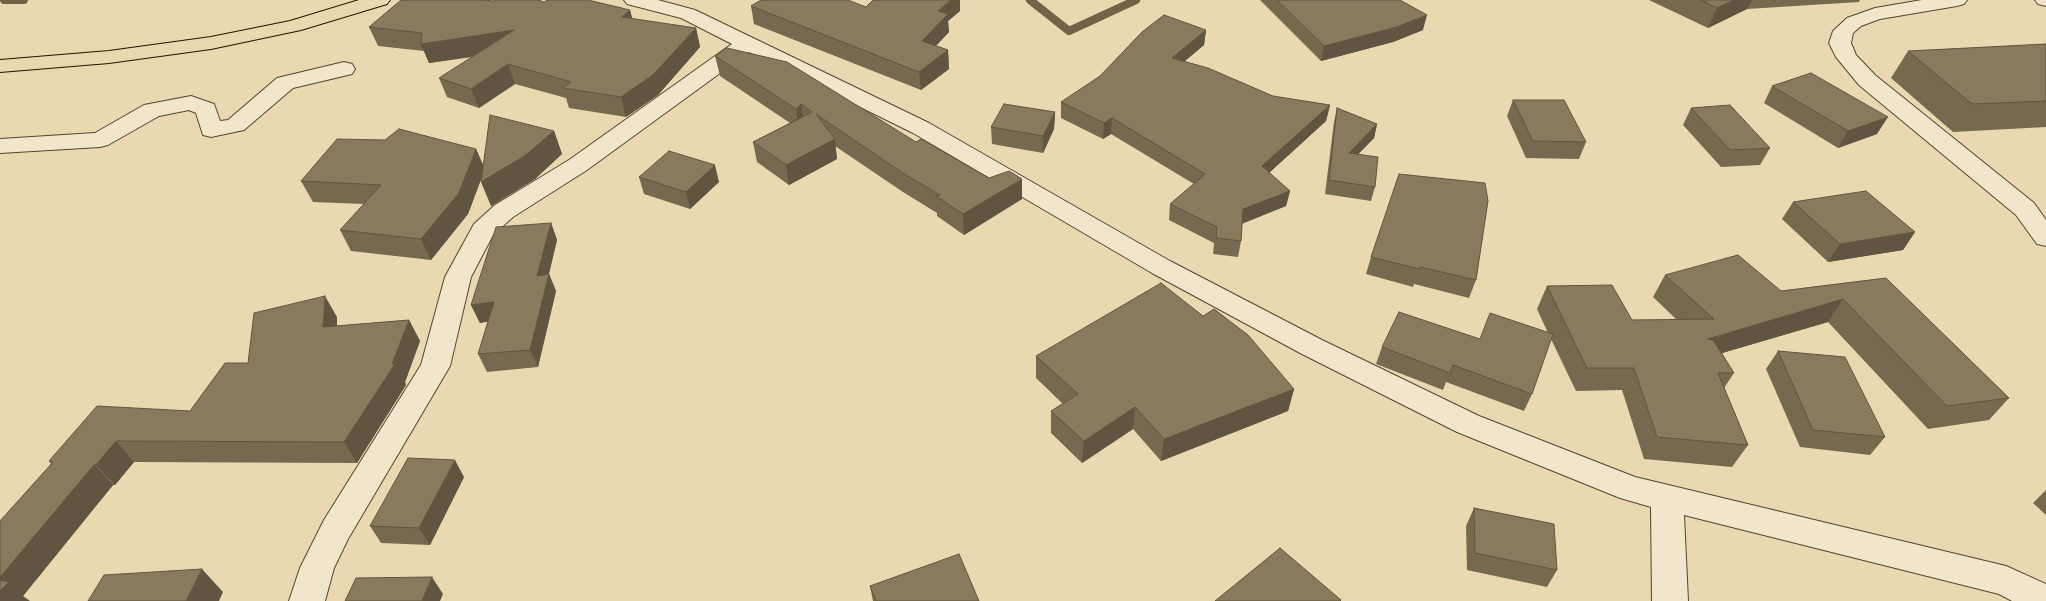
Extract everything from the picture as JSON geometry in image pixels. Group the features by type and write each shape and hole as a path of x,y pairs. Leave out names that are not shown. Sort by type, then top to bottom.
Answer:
{"highway":[{"path":"0,66 109,57 211,43 294,26 380,0"}],"street":[{"path":"634,0 688,14 921,128 1161,267 1372,377 1468,424 1631,489 2006,581 2046,601"},
{"path":"1957,0 1875,14 1854,22 1843,31 1840,43 1847,57 1867,80 2025,209 2046,238"},
{"path":"307,601 317,568 336,530 435,366 458,277 483,230 504,211 578,165 747,43"},
{"path":"0,146 100,140 152,110 191,103 206,108 212,130 236,125 285,83 344,69"},
{"path":"1667,499 1670,601"}],"building":[{"path":"401,0 538,0 544,2 547,0 588,0 630,10 622,17 696,28 653,75 621,97 563,88 571,82 508,64 471,89 439,78 514,30 421,44 422,33 369,27"},
{"path":"761,0 848,0 866,7 873,0 951,0 938,11 948,14 922,41 948,50 919,72 751,6"},
{"path":"1277,0 1400,0 1427,15 1397,27 1324,46"},
{"path":"1701,0 1734,0 1717,8"},
{"path":"1164,15 1206,30 1172,58 1208,68 1273,96 1330,105 1262,166 1290,191 1243,209 1241,241 1216,238 1217,227 1170,204 1205,174 1112,118 1104,123 1061,102 1100,76 1142,32"},
{"path":"2046,44 2046,101 1972,104 1908,51"},
{"path":"727,48 787,62 916,142 921,139 989,178 1009,171 1022,179 963,214 936,196 940,195 901,172 816,114 835,139 786,165 753,142 812,112 801,104 796,109 715,56"},
{"path":"1811,73 1888,117 1848,131 1772,86"},
{"path":"1513,100 1564,100 1586,142 1533,141"},
{"path":"1004,104 1055,112 1043,136 991,127"},
{"path":"1730,105 1770,148 1730,150 1691,108"},
{"path":"1337,108 1377,124 1349,153 1378,157 1375,187 1329,180"},
{"path":"490,115 554,131 526,155 481,182"},
{"path":"399,129 476,149 459,193 421,239 340,230 381,185 301,181 337,139 385,140"},
{"path":"669,151 715,165 686,192 639,177"},
{"path":"1399,174 1485,183 1488,201 1476,280 1371,257"},
{"path":"1866,191 1915,232 1840,244 1793,202"},
{"path":"551,223 537,276 549,274 530,350 478,354 494,302 471,305 496,227"},
{"path":"1738,255 1781,291 1886,278 2009,398 1947,406 1843,299 1708,339 1713,340 1734,373 1718,373 1748,445 1657,437 1634,368 1587,368 1547,286 1612,285 1632,320 1714,319 1665,275"},
{"path":"1161,283 1203,316 1214,309 1248,335 1294,389 1164,439 1135,407 1084,441 1051,411 1078,394 1036,356"},
{"path":"325,296 323,327 409,320 392,364 395,364 344,442 116,441 0,577 0,521 53,462 49,461 97,406 190,411 225,363 248,363 254,313"},
{"path":"1399,312 1480,339 1490,313 1553,334 1532,394 1453,365 1450,373 1382,347"},
{"path":"1778,351 1845,357 1885,437 1813,430"},
{"path":"408,458 455,460 419,528 370,526"},
{"path":"1474,508 1554,524 1557,570 1475,553"},
{"path":"1280,548 1341,600 1215,601"},
{"path":"959,554 979,601 876,601 870,586"},
{"path":"202,569 186,601 88,601 104,575"},
{"path":"432,577 422,601 345,601 356,578"},
{"path":"0,580 9,582 0,591"}],"waterway":[{"path":"4,0 24,0"},
{"path":"1030,0 1069,31 1136,0"}]}
